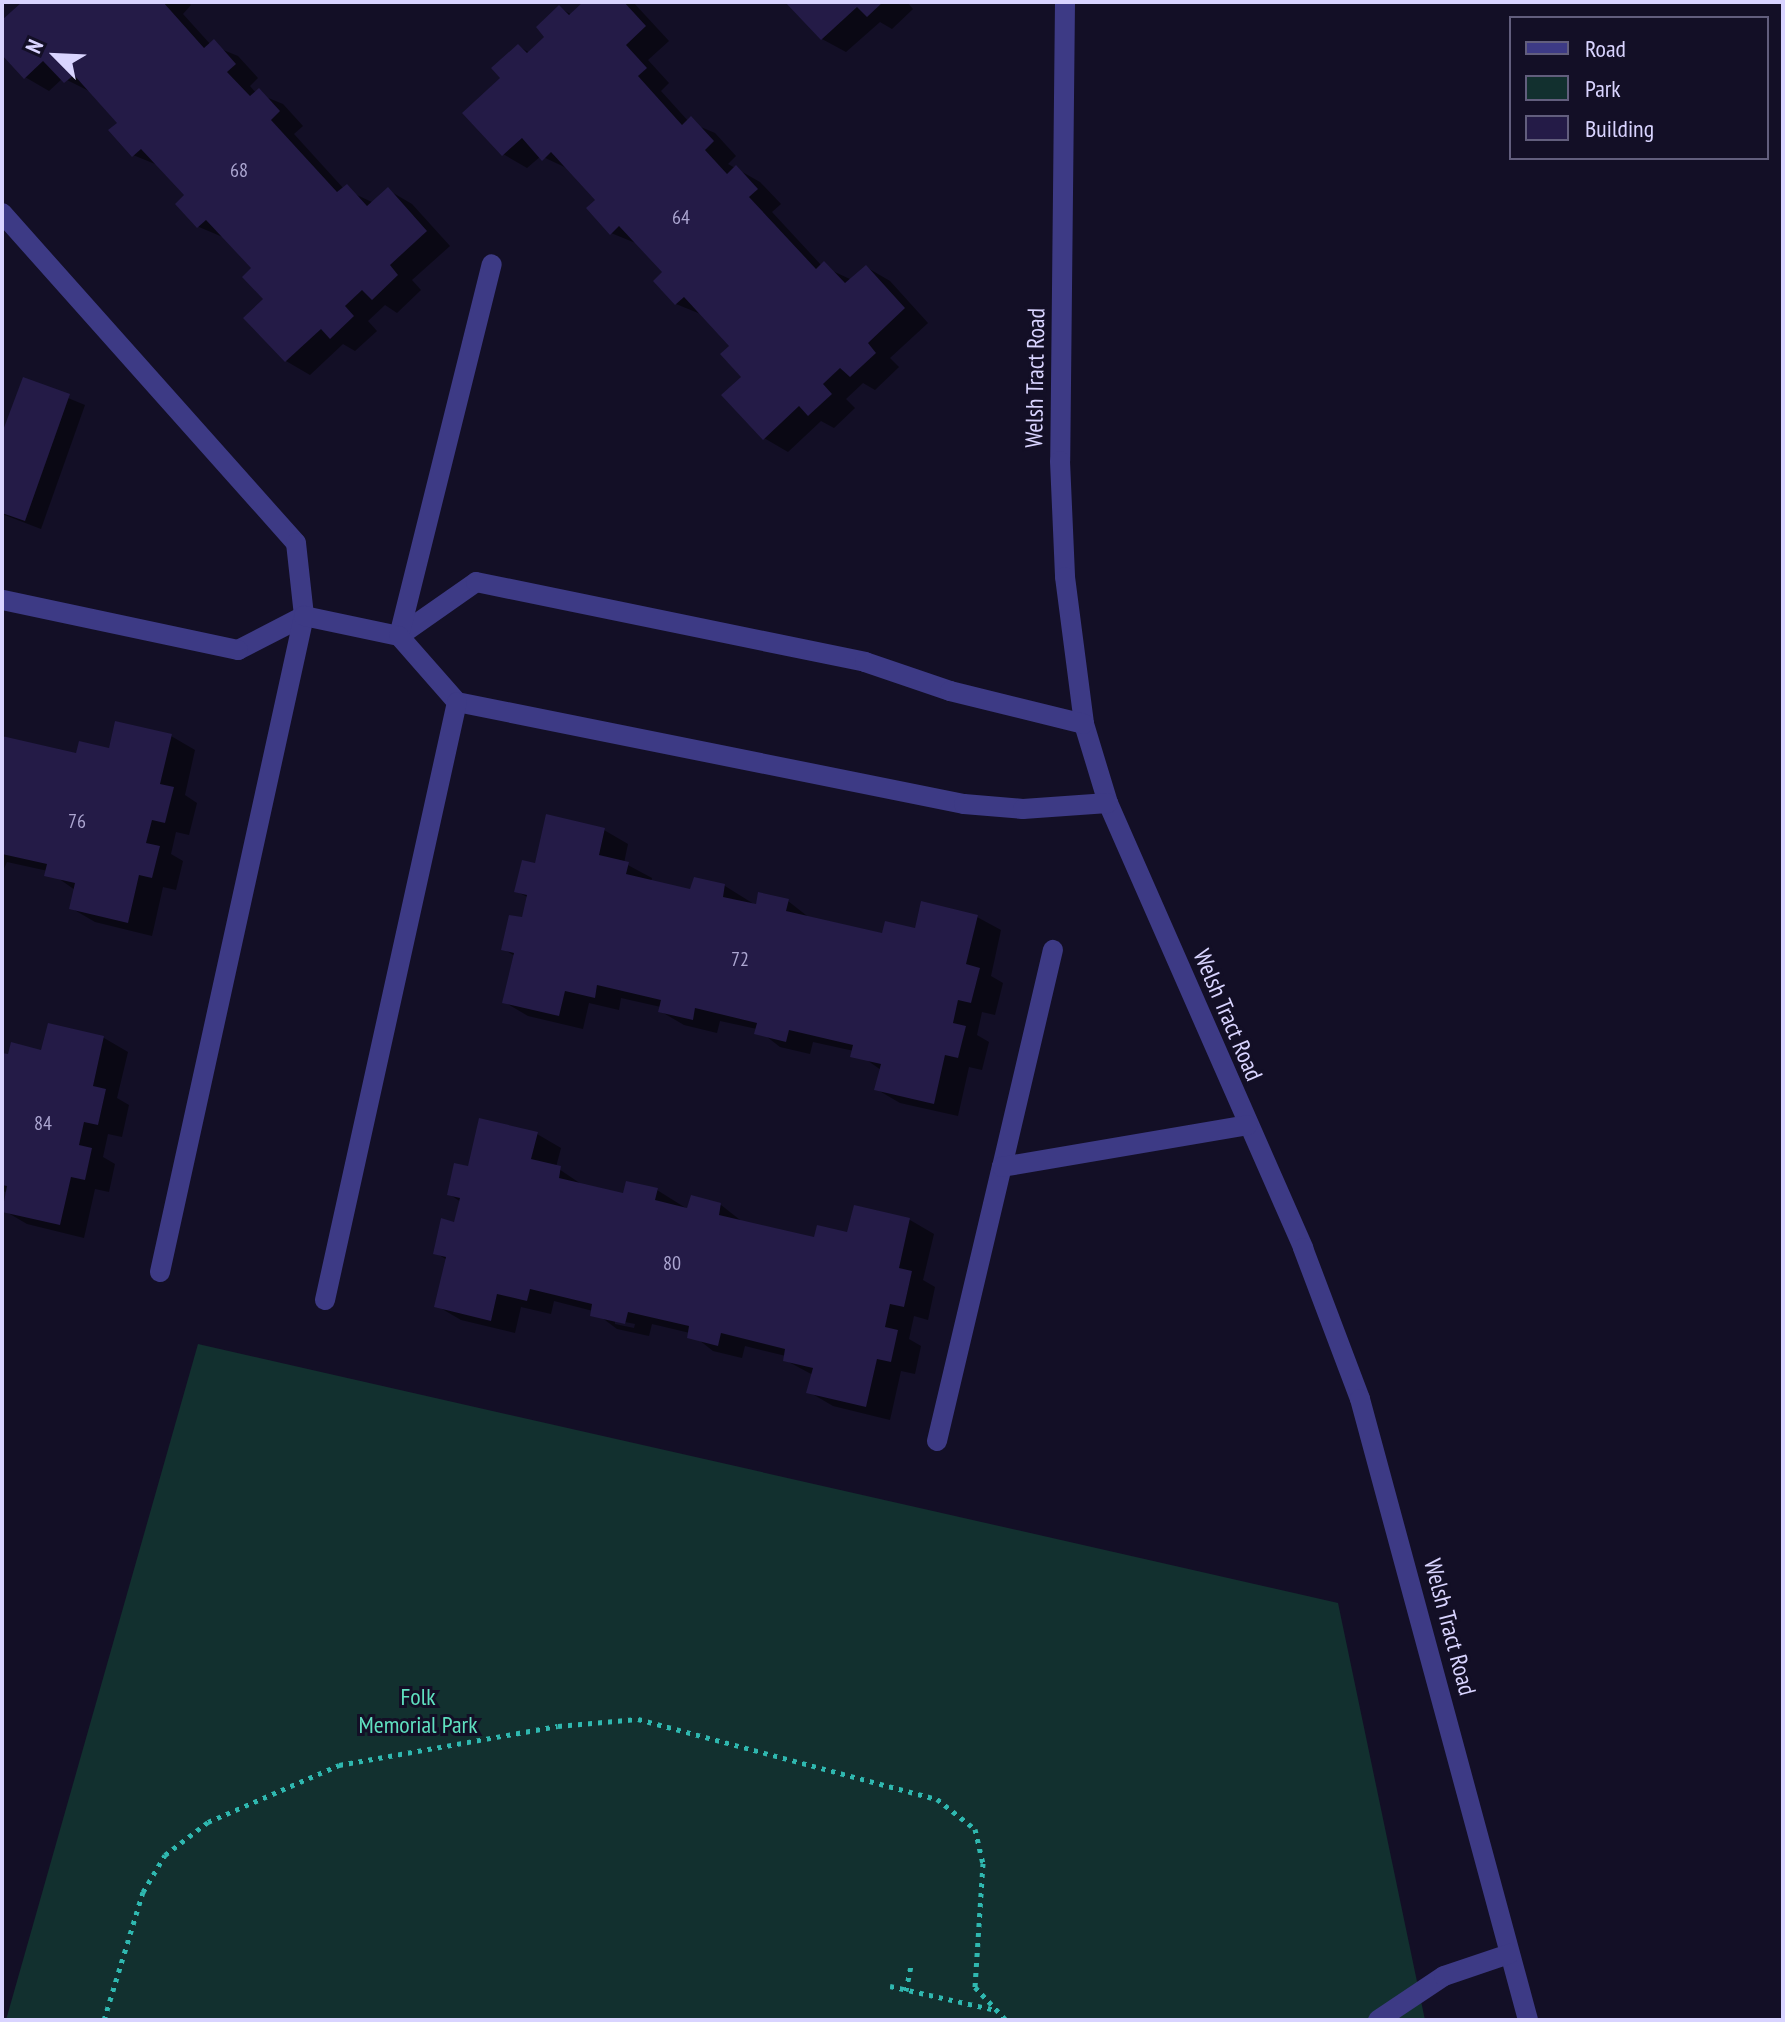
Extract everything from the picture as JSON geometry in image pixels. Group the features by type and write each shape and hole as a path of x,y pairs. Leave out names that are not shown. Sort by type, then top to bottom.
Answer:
{"street":[{"name":"Welsh Tract Road","path":"1065,2 1060,461 1065,577 1084,724 1108,803 1303,1248 1360,1399 1528,2020"},
{"path":"2,213 296,543 304,616 160,1272"},
{"path":"399,636 492,264"},
{"path":"399,636 476,582 865,662 950,691 1084,724"},
{"path":"2,600 238,650 304,616 399,636 457,702 964,804 1023,809 1108,803"},
{"path":"325,1300 457,702"},
{"path":"937,1441 1053,950"},
{"path":"1002,1167 1247,1125"},
{"path":"1378,2020 1444,1976 1509,1954"}],"path":[{"path":"104,2020 143,1892 165,1855 208,1822 339,1765 558,1726 638,1719 937,1799 975,1829 983,1863 975,1987 1006,2020"},
{"path":"906,1991 911,1965"},
{"path":"890,1986 997,2011"}],"green space":[{"name":"Folk Memorial Park","path":"198,1344 1338,1603 1425,2020 6,2020"}],"building":[{"path":"22,2 163,2 204,48 214,39 236,64 227,72 250,96 259,88 280,111 271,120 337,192 347,184 367,206 388,187 427,231 390,265 398,275 372,300 362,290 345,306 354,316 330,339 321,329 285,362 243,318 263,299 242,277 251,268 206,220 197,228 175,204 184,195 141,149 132,157 108,130 117,123 74,75 64,83 43,61 24,79 2,55 2,20"},
{"path":"583,2 624,2 646,26 626,45 647,68 638,76 682,125 691,116 714,141 705,150 727,174 736,165 758,189 749,197 816,269 824,261 845,283 866,265 905,308 868,343 876,353 850,377 840,368 823,384 832,394 808,416 799,406 763,440 721,395 741,377 720,354 729,346 684,297 675,305 653,281 662,272 619,226 610,235 586,208 595,200 551,152 542,161 522,138 502,156 462,113 500,78 491,68 518,44 527,53 544,37 536,27 559,5 569,15"},
{"path":"785,2 883,2 867,17 857,7 821,40"},
{"path":"23,377 70,394 25,521 2,513 2,433"},
{"path":"115,721 172,734 160,784 174,787 165,823 152,820 146,843 160,846 152,878 139,875 128,923 69,909 75,883 44,876 47,864 2,854 2,736 76,753 79,741 109,748"},
{"path":"546,814 605,828 599,855 629,862 626,874 690,889 694,877 725,884 723,897 756,904 758,892 789,899 786,911 882,933 885,921 915,928 921,901 978,915 966,964 980,968 971,1003 958,1000 953,1023 966,1026 958,1058 945,1055 934,1104 874,1090 881,1064 850,1057 853,1045 789,1030 786,1042 754,1034 757,1023 695,1008 693,1020 658,1012 661,1000 597,985 595,998 565,991 559,1016 502,1003 514,953 501,950 509,915 522,917 527,895 514,892 522,860 535,863"},
{"path":"48,1023 104,1036 93,1086 106,1089 98,1125 84,1122 79,1145 92,1148 85,1180 71,1177 60,1225 2,1212 7,1186 2,1185 2,1053 8,1054 11,1042 41,1050"},
{"path":"479,1118 538,1132 531,1159 561,1166 559,1178 623,1193 626,1181 658,1188 655,1200 687,1208 691,1195 721,1203 719,1215 814,1237 817,1225 847,1232 854,1205 910,1218 899,1268 912,1271 904,1307 890,1304 885,1327 898,1330 891,1362 877,1359 866,1407 806,1393 813,1368 783,1361 785,1349 721,1333 718,1346 687,1338 689,1326 628,1312 625,1324 590,1316 592,1304 530,1289 527,1301 497,1294 491,1321 434,1307 446,1257 433,1254 441,1218 454,1222 460,1198 447,1195 454,1163 468,1166"}]}
